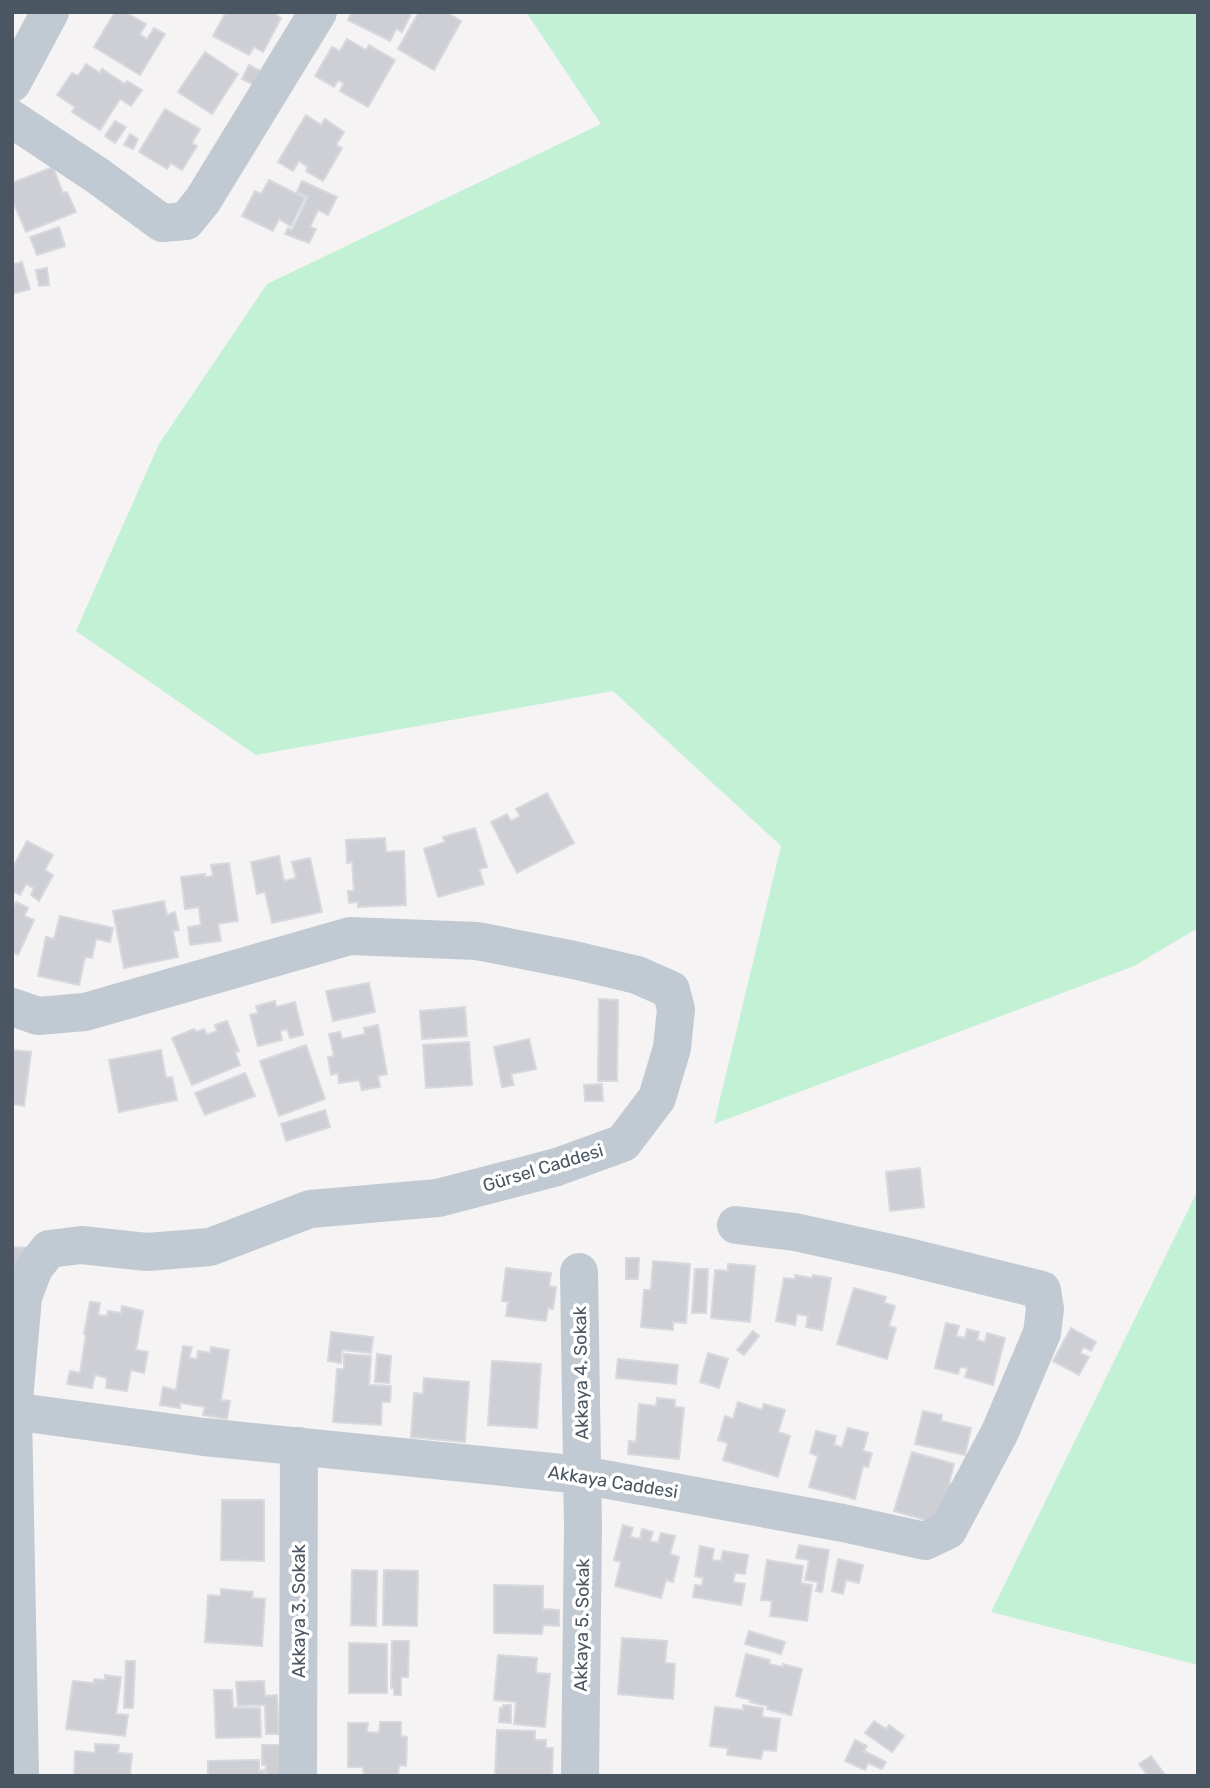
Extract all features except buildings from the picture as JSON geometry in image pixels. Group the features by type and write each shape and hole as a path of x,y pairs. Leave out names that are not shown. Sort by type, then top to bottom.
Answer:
{"street":[{"path":"12,83 50,12"},
{"path":"12,119 98,176 162,223 186,221 202,200 318,12"},
{"name":"Gürsel Caddesi","path":"12,1007 38,1016 85,1012 350,936 477,941 574,960 637,975 671,990 676,1009 672,1048 657,1098 623,1143 557,1167 438,1198 310,1209 210,1247 147,1252 81,1245 49,1249 34,1268 23,1297 13,1411"},
{"name":"Akkaya Caddesi","path":"13,1411 204,1437 582,1475 843,1523 925,1541 948,1530 1000,1432 1042,1333 1045,1309 1042,1290 795,1232 736,1225"},
{"name":"Akkaya 4. Sokak","path":"579,1272 582,1475"},
{"path":"13,1411 20,1776"},
{"name":"Akkaya 3. Sokak","path":"298,1776 299,1446"},
{"name":"Akkaya 5. Sokak","path":"580,1776 582,1475"}],"green space":[{"path":"526,12 1198,12 1198,928 1134,966 714,1124 781,846 613,691 256,755 76,631 159,444 267,284 601,124"},
{"path":"1198,1190 1198,1665 991,1612"}]}
